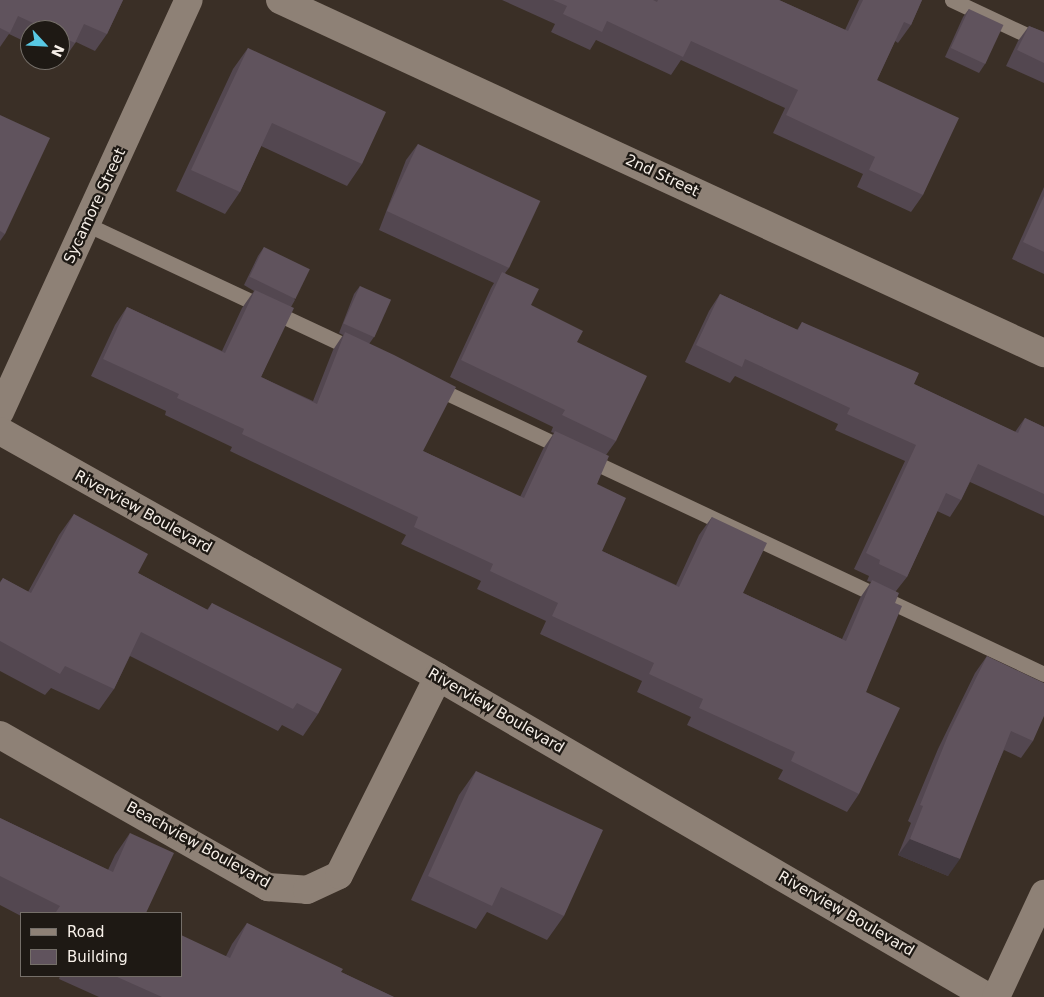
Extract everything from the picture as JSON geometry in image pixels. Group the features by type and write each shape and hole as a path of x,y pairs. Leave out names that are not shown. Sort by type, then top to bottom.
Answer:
{"street":[{"name":"Sycamore Street","path":"0,412 189,0"},
{"name":"2nd Street","path":"280,0 1044,353"},
{"name":"Riverview Boulevard","path":"0,432 438,677 988,997"},
{"name":"Beachview Boulevard","path":"0,735 268,887 307,890 339,875 438,677"},
{"path":"996,997 1044,894"}],"lane":[{"path":"952,0 1044,43"},
{"path":"86,224 376,360"},
{"path":"421,381 1044,674"}],"building":[{"path":"0,0 123,0 107,34 84,24 75,43 70,41 70,20 27,20 18,16 10,33 0,28"},
{"path":"553,0 653,0 657,2 658,0 779,0 848,31 863,0 922,0 911,25 904,22 877,80 959,118 923,195 869,170 875,157 786,115 798,90 691,41 683,57 607,21 602,32 563,14 567,6"},
{"path":"969,9 1003,25 985,64 951,48"},
{"path":"1029,26 1044,32 1044,63 1017,50"},
{"path":"248,48 386,112 362,164 272,123 240,192 191,170"},
{"path":"0,115 50,138 5,234 0,231"},
{"path":"418,144 540,201 509,268 387,211"},
{"path":"1044,196 1044,252 1023,242"},
{"path":"264,247 310,269 295,299 250,277"},
{"path":"502,272 539,289 531,305 583,331 577,342 647,376 616,441 562,415 565,410 461,360"},
{"path":"360,286 391,300 374,337 343,323"},
{"path":"255,290 294,308 261,377 317,404 345,332 456,387 423,451 524,498 555,431 609,456 597,484 626,498 602,551 679,587 712,517 767,543 743,593 846,641 872,580 899,593 895,603 902,606 866,692 900,708 859,794 791,761 795,752 699,708 703,699 649,674 654,663 552,616 558,603 490,571 493,564 414,527 418,517 242,434 244,429 177,398 179,394 103,359 127,307 225,353"},
{"path":"720,294 798,330 802,322 919,373 914,384 1018,433 1025,418 1044,427 1044,494 978,464 961,500 946,493 907,577 879,564 880,560 866,553 916,445 847,414 850,408 745,359 742,367 696,345"},
{"path":"74,514 148,554 138,573 208,610 212,603 342,669 318,714 297,703 293,709 141,632 114,689 65,666 60,674 0,641 0,583 3,578 31,593"},
{"path":"987,656 1044,683 1044,716 1033,741 1011,731 960,859 910,839 923,806 920,805 949,733"},
{"path":"476,771 603,830 564,916 501,887 492,906 428,876"},
{"path":"0,818 113,872 130,833 174,853 146,912 56,912 60,906 0,876"},
{"path":"247,923 343,969 341,972 394,997 162,997 117,977 182,977 182,935 230,958"}]}
